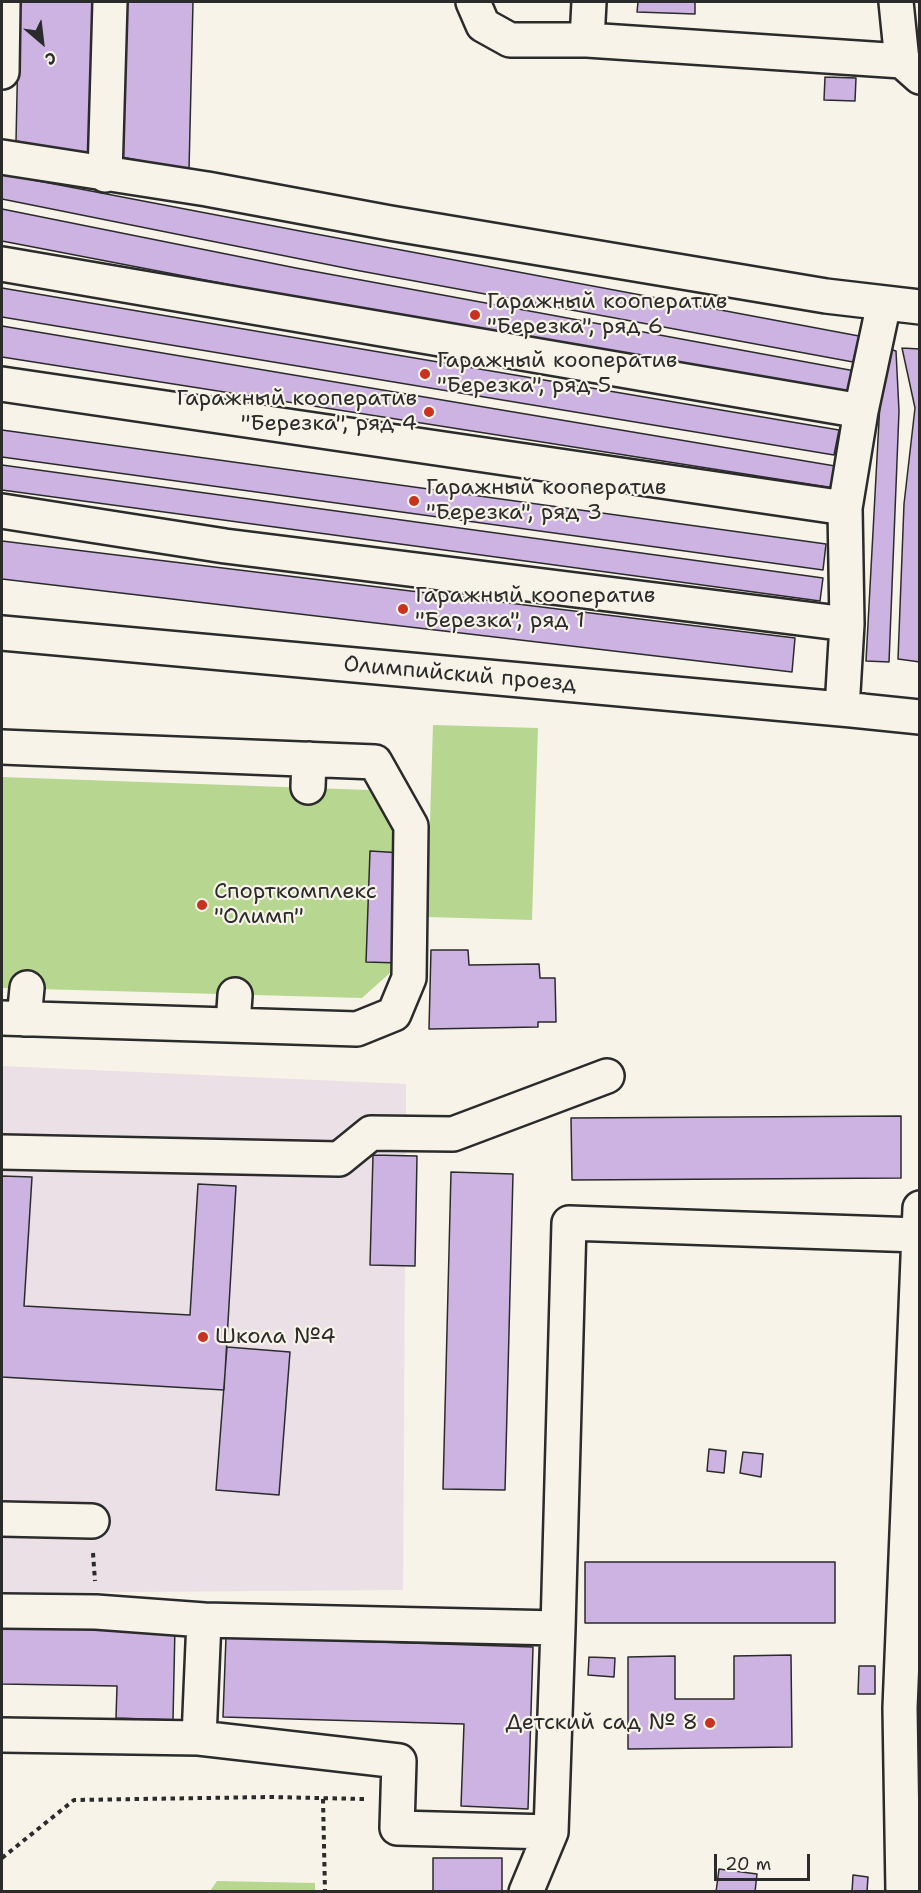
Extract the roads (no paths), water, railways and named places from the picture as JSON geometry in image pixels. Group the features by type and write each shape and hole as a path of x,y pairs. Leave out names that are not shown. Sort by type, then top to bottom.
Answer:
{"street":[{"path":"105,175 110,2"},
{"path":"473,2 483,25 510,40 587,40 911,69 896,2"},
{"path":"587,40 589,2"},
{"path":"2,22 2,72"},
{"path":"2,157 105,175 207,189 390,223 920,307"},
{"path":"2,264 861,411"},
{"path":"842,709 847,624 845,508 861,411 884,303"},
{"path":"2,384 845,508"},
{"path":"2,511 225,546 847,624"},
{"name":"Олимпийский проезд","path":"2,633 920,716"},
{"path":"2,747 309,773 375,762 391,808 411,826 409,978 394,1014 357,1029 234,1010 17,1008"},
{"path":"2,1152 339,1159 371,1133 453,1134 607,1076"},
{"path":"526,1892 551,1832 569,1223 919,1222 910,1708 903,1892"},
{"path":"2,1519 92,1521"},
{"path":"2,1611 96,1612 204,1620 558,1628"},
{"path":"199,1738 204,1620"},
{"path":"2,1735 199,1738 399,1761 397,1828 551,1832"}],"place":[{"name":"Гаражный кооператив \"Березка\", ряд 6","path":"475,315"},
{"name":"Гаражный кооператив \"Березка\", ряд 5","path":"425,374"},
{"name":"Гаражный кооператив \"Березка\", ряд 4","path":"429,412"},
{"name":"Гаражный кооператив \"Березка\", ряд 3","path":"414,501"},
{"name":"Гаражный кооператив \"Березка\", ряд 1","path":"403,609"},
{"name":"Спорткомплекс \"Олимп\"","path":"202,905"},
{"name":"Школа №4","path":"203,1337"},
{"name":"Детский сад № 8","path":"710,1723"}]}
